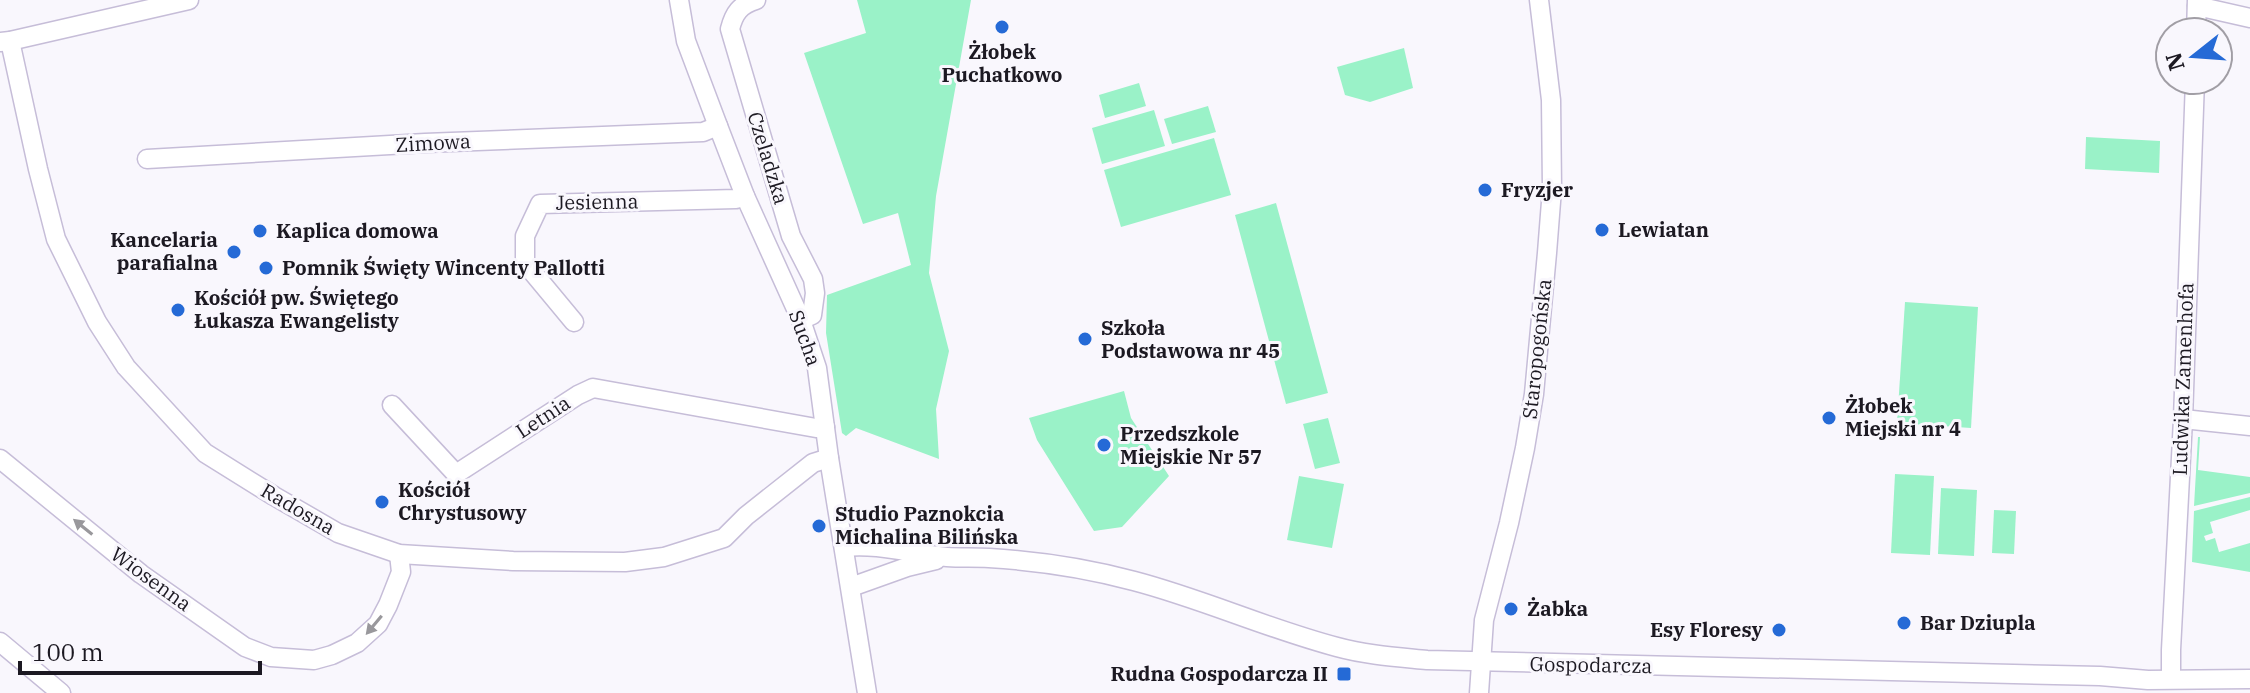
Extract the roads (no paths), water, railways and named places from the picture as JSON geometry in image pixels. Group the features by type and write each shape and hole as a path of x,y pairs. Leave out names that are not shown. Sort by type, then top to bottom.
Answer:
{"street":[{"path":"5,42 189,0"},
{"name":"Sucha","path":"679,0 686,41 745,196 801,320 817,368 867,693"},
{"name":"Czeladzka","path":"756,0 738,9 730,29 791,236 813,279 812,315 801,320"},
{"name":"Staropogońska","path":"1479,693 1484,620 1509,523 1534,394 1547,253 1552,189 1551,100 1539,0"},
{"path":"2197,3 2250,18"},
{"name":"Radosna","path":"5,42 56,239 97,322 126,367 205,453 338,533 399,554 513,561 625,562 664,557 724,538 746,516 813,463 829,458"},
{"name":"Ludwika Zamenhofa","path":"2171,678 2194,96"},
{"name":"Zimowa","path":"147,159 425,143 703,132 718,126"},
{"name":"Jesienna","path":"574,322 525,263 525,236 540,204 736,199 745,196"},
{"name":"Letnia","path":"392,405 456,474 593,388 816,428 825,427"},
{"path":"2183,419 2250,426"},
{"name":"Wiosenna","path":"0,459 141,574 245,647 271,657 314,660 357,643 378,624 388,605 401,572 399,554"},
{"name":"Gospodarcza","path":"844,547 860,545 1091,571 1206,602 1277,629 1346,649 1427,660 2129,679 2250,679"},
{"name":"Gospodarcza","path":"851,587 946,557"},
{"path":"0,642 61,693"}],"place":[{"name":"Żłobek Puchatkowo","path":"1002,27"},
{"name":"Fryzjer","path":"1485,190"},
{"name":"Lewiatan","path":"1602,230"},
{"name":"Kaplica domowa","path":"260,231"},
{"name":"Kancelaria parafialna","path":"234,252"},
{"name":"Pomnik Święty Wincenty Pallotti","path":"266,268"},
{"name":"Kościół pw. Świętego Łukasza Ewangelisty","path":"178,310"},
{"name":"Szkoła Podstawowa nr 45","path":"1085,339"},
{"name":"Żłobek Miejski nr 4","path":"1829,418"},
{"name":"Przedszkole Miejskie Nr 57","path":"1104,445"},
{"name":"Kościół Chrystusowy","path":"382,502"},
{"name":"Studio Paznokcia Michalina Bilińska","path":"819,526"},
{"name":"Żabka","path":"1511,609"},
{"name":"Bar Dziupla","path":"1904,623"},
{"name":"Esy Floresy","path":"1779,630"},
{"name":"Rudna Gospodarcza II","path":"1344,674"}]}
